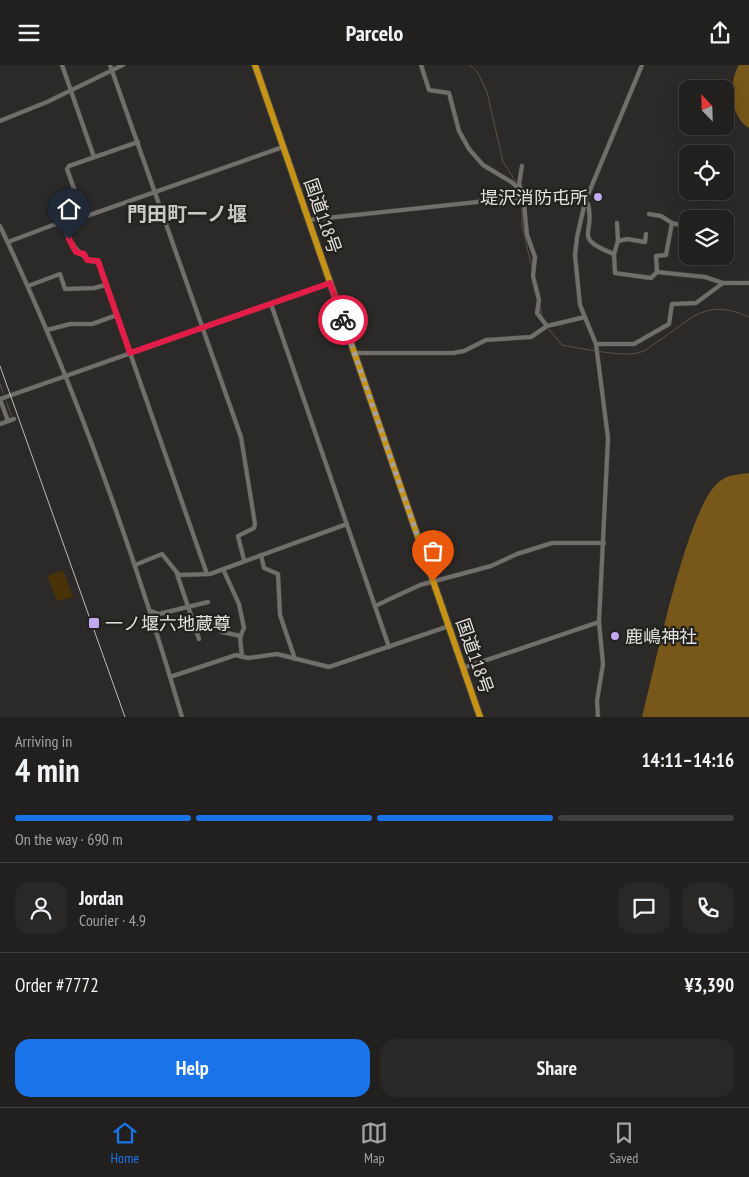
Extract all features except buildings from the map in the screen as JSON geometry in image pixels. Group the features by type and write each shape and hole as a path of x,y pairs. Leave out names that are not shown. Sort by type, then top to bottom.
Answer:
{"highway":[{"name":"国道118号","path":"255,65 480,717"}],"street":[{"path":"62,65 94,157"},
{"path":"110,65 241,437 255,524 254,528 238,536 244,560"},
{"path":"0,121 122,65"},
{"path":"421,65 429,90 445,91 452,96 459,131 476,158 483,165 513,183 523,195"},
{"path":"598,717 597,701 603,663 598,622 604,543 608,438 596,344 580,305 575,262 577,237 585,202 642,65"},
{"path":"84,217 67,169 68,166 138,142"},
{"path":"8,242 283,147"},
{"path":"522,166 519,184 523,195 527,235 535,257 533,276 539,300 538,313 547,326"},
{"path":"308,219 523,195 585,202 590,209 587,231 589,239 596,247 614,254"},
{"path":"649,214 661,216 679,225"},
{"path":"63,223 76,252 84,254 90,261 98,261 207,575"},
{"path":"617,223 618,241 614,254 615,273 651,278 657,273 656,256 666,255 672,223"},
{"path":"0,225 66,375 151,611 182,717"},
{"path":"618,241 626,239 645,242 646,234"},
{"path":"657,273 705,277 718,279 723,283"},
{"path":"28,286 60,274 65,289 94,288 106,285"},
{"path":"8,421 0,399 330,283"},
{"path":"596,344 634,344 666,327 671,318 672,304 696,303 723,283 749,283"},
{"path":"271,303 389,647"},
{"path":"47,329 70,324 92,324 117,315"},
{"path":"355,353 453,353 464,351 486,340 531,337 547,326 585,317"},
{"path":"0,424 14,419"},
{"path":"178,574 187,576 207,575 347,523"},
{"path":"375,605 433,581 491,566 517,554 552,543 604,543"},
{"path":"135,565 162,555 178,574 199,639"},
{"path":"261,555 264,568 278,574 280,615 295,659"},
{"path":"223,569 239,604 244,628 241,636 242,657"},
{"path":"151,611 159,614 208,602"},
{"path":"463,668 598,622"},
{"path":"196,630 215,625 222,632 241,636"},
{"path":"170,677 231,656 242,657 271,654 329,667 449,626"}],"shaded area":[{"path":"739,65 749,65 749,128 738,116 735,108 733,80"},
{"path":"749,473 749,717 642,717 673,591 696,521 708,496 720,481 730,476"},
{"path":"63,570 73,597 57,601 47,576"}],"waterway":[{"path":"470,65 478,73 487,92 503,162 518,185"},
{"path":"522,208 522,225 532,268"},
{"path":"540,306 542,316"},
{"path":"547,327 562,345 600,352 630,354 645,350 700,313 721,309 734,311 749,317"},
{"path":"0,384 3,393"},
{"path":"6,401 12,417"}],"railway":[{"path":"0,366 125,717"}],"way so far":[{"path":"343,320 433,581"}],"place":[{"name":"堤沢消防屯所","path":"598,197"},
{"name":"一ノ堰六地蔵尊","path":"94,623"},
{"name":"鹿嶋神社","path":"615,636"}],"district":[{"name":"門田町一ノ堰","path":"187,214"}],"route":[{"path":"69,239 76,252 84,254 87,260 98,261 130,353 330,283 343,320"}]}
